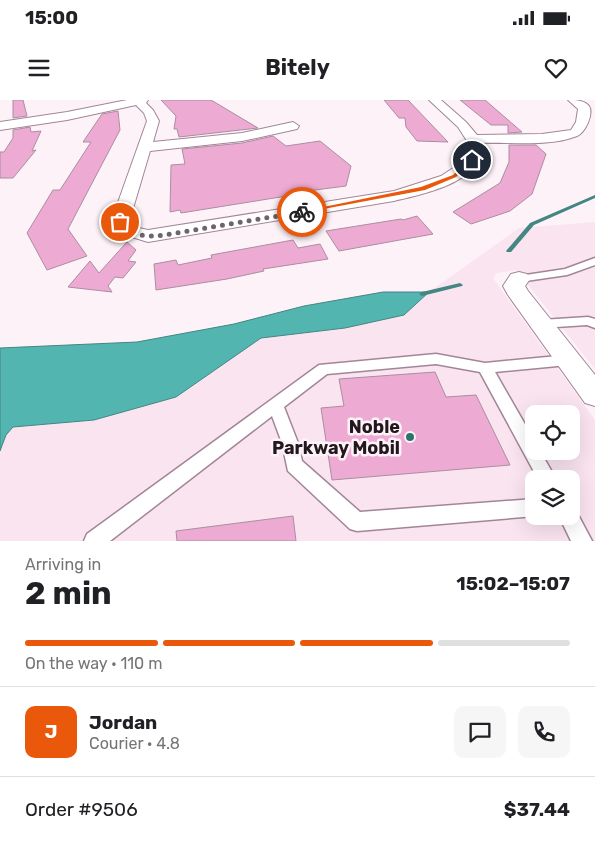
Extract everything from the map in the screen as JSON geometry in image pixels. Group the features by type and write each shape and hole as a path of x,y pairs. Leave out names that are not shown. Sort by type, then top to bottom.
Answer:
{"street":[{"path":"0,126 64,112 140,101 149,112 153,121 120,222 123,227 131,232 148,236 326,208 423,189 454,176 468,166 475,151 474,139 464,127 434,100"},
{"path":"474,139 558,136 576,132 579,129 584,111 573,100"},
{"path":"146,147 242,137 292,126"},
{"path":"518,279 514,286 595,395"}],"lane":[{"path":"518,279 572,271 595,261"},
{"path":"541,324 588,321 595,324"},
{"path":"94,541 324,369 436,358 484,368 568,360"},
{"path":"484,368 542,470"},
{"path":"276,405 290,443 294,466 357,522 525,509"},
{"path":"573,525 582,541"}],"shaded area":[{"path":"595,222 595,369 516,270 497,273 493,278 595,420 595,541 0,541 0,451 6,435 13,427 94,420 176,397 261,337 345,328 404,315 429,292 519,228"}],"water":[{"path":"383,292 429,292 404,315 345,328 261,338 176,397 94,420 13,427 6,435 0,451 0,348 137,342 234,324 304,306"}],"building":[{"path":"13,100 23,100 27,116 13,118"},
{"path":"161,100 211,100 258,128 179,137 177,129 174,129 176,116"},
{"path":"384,100 408,100 448,142 417,141 406,127 405,118 399,118"},
{"path":"460,100 485,100 522,132 508,133 508,125 491,125"},
{"path":"118,111 120,130 68,229 87,256 47,270 27,233 53,190 60,190 91,142 83,142 102,114"},
{"path":"30,127 31,132 41,131 32,151 36,150 13,178 0,178 0,152 4,152 13,138 13,130"},
{"path":"273,136 286,146 320,141 351,166 346,186 292,193 293,195 181,213 180,210 170,212 171,165 185,164 182,149 242,143"},
{"path":"509,145 536,145 546,154 532,194 510,211 471,224 453,212 500,183 509,162"},
{"path":"417,216 433,234 339,251 326,231 403,220"},
{"path":"293,240 298,248 320,244 328,259 263,269 264,271 227,279 156,290 154,264 176,260 178,265 212,258 211,255"},
{"path":"127,242 136,250 128,261 136,262 123,278 115,277 108,286 112,292 68,287 90,261 99,273"},
{"name":"Noble Parkway Mobil","path":"435,372 446,397 476,395 510,465 332,480 321,408 344,406 339,379"},
{"path":"293,516 296,541 177,541 176,531"}],"waterway":[{"path":"509,251 532,224 595,196"},
{"path":"422,294 460,285"}],"way so far":[{"path":"120,222 123,227 139,235 158,236 302,212"}],"place":[{"name":"Noble Parkway Mobil","path":"410,437"}],"route":[{"path":"302,212 423,189 454,176 468,166 472,160"}]}
